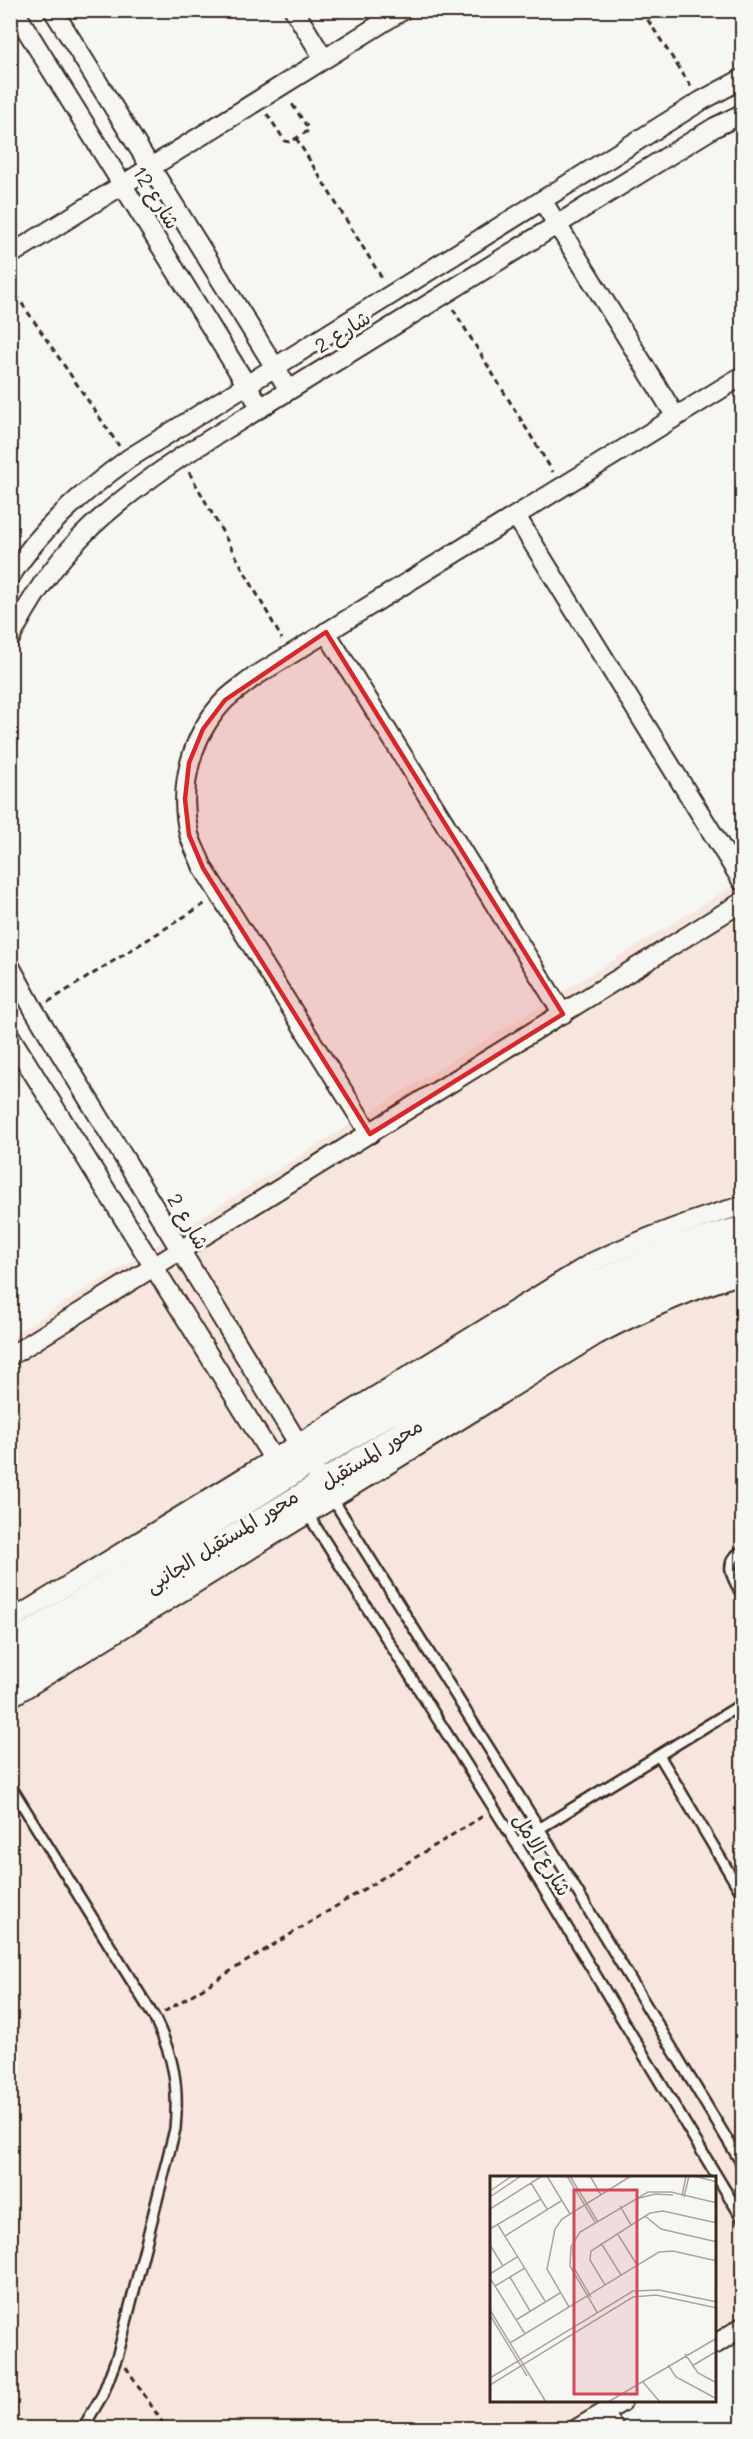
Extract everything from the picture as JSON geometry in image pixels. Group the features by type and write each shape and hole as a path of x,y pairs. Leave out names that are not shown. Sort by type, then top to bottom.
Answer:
{"street":[{"name":"شارع 12","path":"14,10 261,408"},
{"name":"شارع 12","path":"53,10 289,390"},
{"path":"294,10 324,59"},
{"path":"10,255 403,10"},
{"name":"شارع 2","path":"10,577 39,538 66,509 128,459 701,101 742,79"},
{"name":"شارع 2","path":"10,639 24,611 47,576 74,543 104,513 181,457 715,127 742,114"},
{"path":"542,200 676,417"},
{"path":"370,1134 203,868 189,835 184,799 189,763 203,729 225,700 254,677 742,376"},
{"path":"516,516 742,881"},
{"path":"326,632 563,1014"},
{"path":"10,1356 742,902"},
{"name":"شارع 2","path":"10,966 34,1010 327,1491"},
{"path":"10,1036 303,1506"},
{"path":"304,1452 592,1262 650,1236 742,1206"},
{"name":"محور المستقبل","path":"10,1647 279,1467 582,1291 675,1250 742,1230"},
{"name":"محور المستقبل","path":"10,1676 303,1506 592,1314 640,1290 742,1255"},
{"path":"327,1491 647,1308 700,1287 742,1274"},
{"name":"محور المستقبل الجانبى","path":"10,1621 279,1467"},
{"name":"محور المستقبل الجانبى","path":"10,1698 303,1506"},
{"path":"717,2343 742,2327"},
{"path":"578,2428 620,2403"},
{"path":"604,2413 614,2428"}],"lane":[{"name":"شارع الامل","path":"327,1491 539,1828 742,2164"},
{"name":"شارع الامل","path":"303,1506 516,1843 717,2176"},
{"path":"742,1551 732,1560 730,1572 742,1595"},
{"path":"516,1843 742,1704"},
{"path":"659,1755 742,1894"},
{"path":"10,1785 154,2017 167,2043 175,2071 177,2100 175,2129 118,2354 103,2394 83,2428"},
{"name":"شارع الامل","path":"717,2177 742,2218"}],"path":[{"path":"642,11 701,101"},
{"path":"258,100 288,143 308,131 281,86"},
{"path":"296,138 392,293"},
{"path":"10,286 128,459"},
{"path":"444,294 562,487"},
{"path":"181,457 291,655"},
{"path":"34,1010 220,894"},
{"path":"154,2017 494,1809"},
{"path":"118,2354 166,2428"}],"highlighted area":[{"path":"326,632 563,1014 370,1134 203,868 189,835 185,799 189,763 203,729 225,700"}],"shaded area":[{"path":"742,880 742,2313 717,2329 717,2176 490,2176 490,2403 601,2403 560,2428 11,2428 11,1336"}]}
